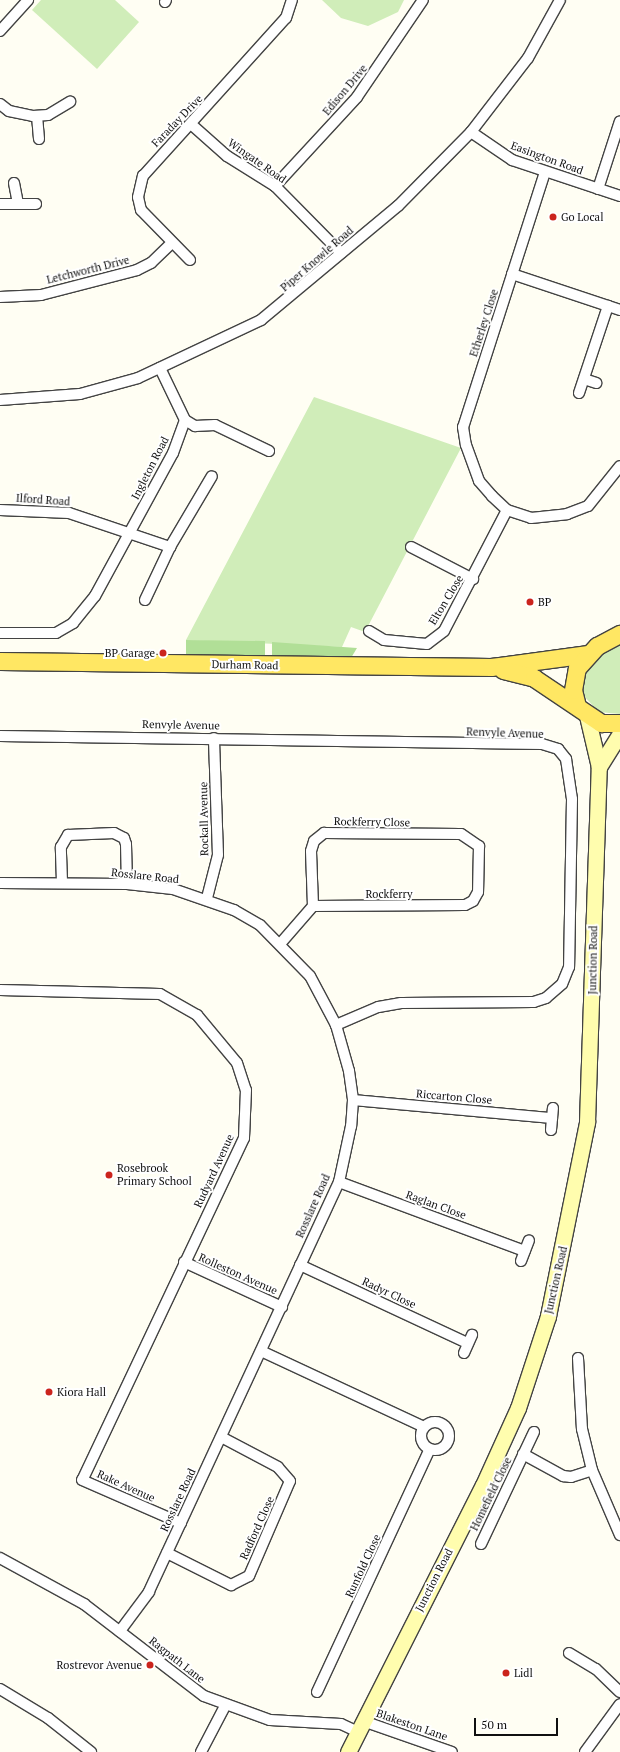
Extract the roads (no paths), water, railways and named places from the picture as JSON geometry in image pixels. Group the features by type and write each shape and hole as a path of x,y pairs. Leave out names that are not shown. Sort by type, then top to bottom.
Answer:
{"main road":[{"name":"Durham Road","path":"582,711 573,690 577,668 588,654 620,634"},
{"name":"Durham Road","path":"0,661 491,667 588,654"},
{"name":"Durham Road","path":"491,667 534,678 601,723 620,724"},
{"name":"Junction Road","path":"348,1752 483,1485 518,1408 548,1316 587,1122 599,767 582,711"},
{"path":"599,767 620,734"}],"street":[{"path":"0,31 28,0"},
{"name":"Faraday Drive","path":"190,260 141,210 138,197 143,176 192,125 286,18 292,0"},
{"name":"Edison Drive","path":"275,186 357,97 423,0"},
{"name":"Piper Knowle Road","path":"0,400 80,394 138,378 261,320 398,206 471,132 528,58 560,0"},
{"path":"0,104 9,111 37,116 60,111 70,102"},
{"path":"37,116 39,139"},
{"path":"598,189 620,121"},
{"name":"Wingate Road","path":"192,125 227,156 275,186 341,253"},
{"name":"Easington Road","path":"471,132 512,160 620,196"},
{"name":"Etherley Close","path":"507,510 479,481 463,427 545,172"},
{"path":"14,183 18,204"},
{"path":"0,204 36,204"},
{"name":"Letchworth Drive","path":"0,297 41,295 137,270 151,263 172,243"},
{"path":"512,274 620,310"},
{"path":"579,393 608,306"},
{"path":"160,368 185,420 195,426 215,425 269,452"},
{"path":"584,379 596,383"},
{"name":"Ingleton Road","path":"0,633 56,632 73,623 95,596 130,533 173,453 185,420"},
{"path":"507,510 531,518 568,514 588,506 620,466"},
{"path":"145,600 170,547 212,476"},
{"name":"Ilford Road","path":"0,510 69,513 130,533"},
{"name":"Elton Close","path":"369,631 384,640 427,644 444,632 473,579 507,510"},
{"path":"130,533 170,547"},
{"path":"411,547 473,579"},
{"name":"Renvyle Avenue","path":"0,736 542,744 558,749 566,759 571,814 568,968 562,984 546,998 534,1002 401,1003 378,1007 336,1025"},
{"name":"Rockall Avenue","path":"207,898 218,855 214,738"},
{"path":"62,882 61,847 68,835 114,833 124,838 126,844 127,884"},
{"name":"Rockferry Close","path":"313,906 311,851 314,841 324,833 461,834 472,838 479,846 478,892 473,901 465,905"},
{"name":"Rosslare Road","path":"0,883 62,882 127,884 173,889 207,898 260,925 310,976 336,1025 353,1100 339,1182 149,1592 120,1631"},
{"name":"Rockferry","path":"313,906 465,905"},
{"path":"280,944 313,906"},
{"name":"Rudyard Avenue","path":"0,990 160,994 197,1015 223,1042 237,1063 246,1090 244,1138 82,1480"},
{"name":"Riccarton Close","path":"353,1100 553,1113 551,1130"},
{"name":"Raglan Close","path":"339,1182 523,1256 529,1240"},
{"name":"Rolleston Avenue","path":"184,1262 282,1307"},
{"name":"Radyr Close","path":"300,1265 468,1344"},
{"path":"261,1351 424,1427 436,1422 447,1429 449,1435 443,1447 430,1449 421,1440 424,1427"},
{"path":"578,1358 582,1429 592,1470 620,1536"},
{"name":"Homefield Close","path":"481,1544 534,1432"},
{"name":"Radford Close","path":"167,1554 231,1585 249,1576 290,1481 278,1467 221,1437"},
{"name":"Runfold Close","path":"317,1692 430,1449"},
{"name":"Homefield Close","path":"524,1454 564,1476 571,1477 592,1470"},
{"name":"Rake Avenue","path":"82,1480 181,1523"},
{"name":"Ragpath Lane","path":"0,1558 84,1604 179,1679 225,1706 270,1720 361,1726"},
{"path":"569,1652 596,1670 620,1692"},
{"path":"0,1689 48,1718 91,1752"},
{"path":"585,1752 620,1704"},
{"path":"201,1752 225,1706"},
{"name":"Blakeston Lane","path":"361,1726 452,1752"}],"place":[{"name":"Go Local","path":"553,217"},
{"name":"BP","path":"530,602"},
{"name":"BP Garage","path":"163,653"},
{"name":"Rosebrook Primary School","path":"109,1175"},
{"name":"Kiora Hall","path":"49,1392"},
{"name":"Rostrevor Avenue","path":"150,1665"},
{"name":"Lidl","path":"506,1673"}]}
